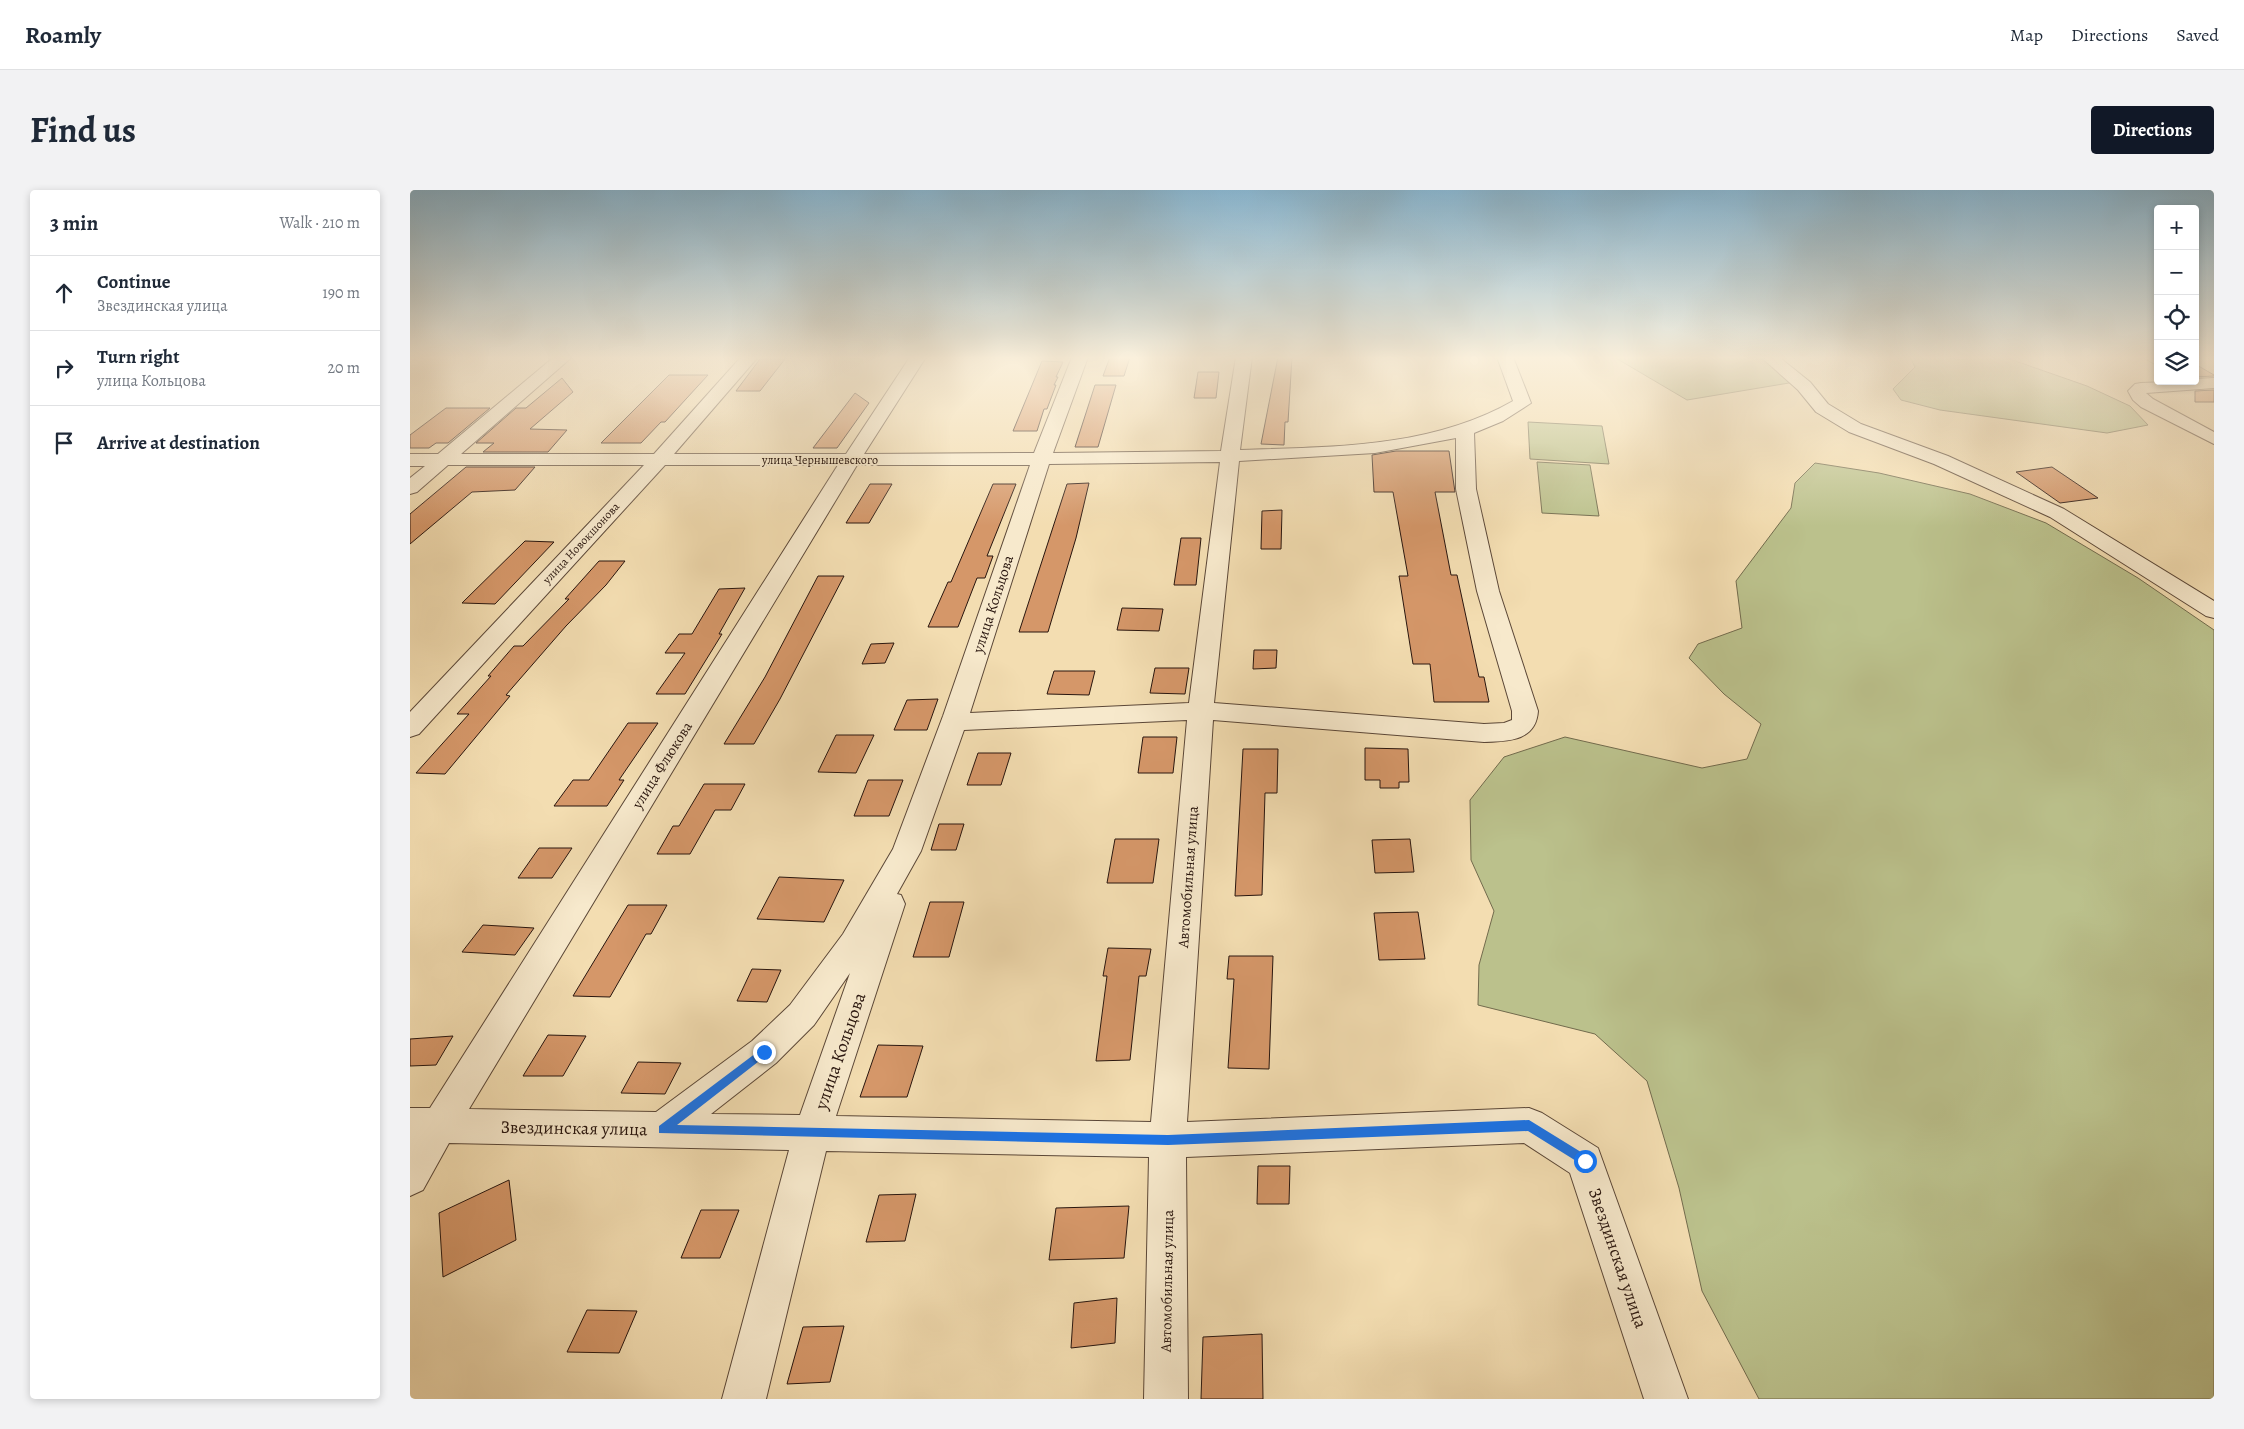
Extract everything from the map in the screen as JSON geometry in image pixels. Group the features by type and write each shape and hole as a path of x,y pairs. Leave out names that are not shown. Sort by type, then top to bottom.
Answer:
{"street":[{"path":"410,488 498,413"},
{"name":"улица Новокшонова","path":"410,728 700,413"},
{"name":"улица Флюкова","path":"410,1177 424,1125 881,413"},
{"name":"улица Кольцова","path":"744,1399 812,1133 907,851 1059,413"},
{"name":"Автомобильная улица","path":"1166,1399 1168,1140 1202,712 1236,413"},
{"name":"улица Чернышевского","path":"410,460 851,460 1230,456 1378,447 1465,432 1506,413"},
{"path":"1831,413 1855,428 1941,460 2057,512 2214,611"},
{"path":"2166,413 2214,439"},
{"path":"953,722 1202,712 1484,733 1505,732 1518,728 1524,723 1525,711 1488,592 1466,488 1465,432"},
{"name":"улица Кольцова","path":"663,1129 764,1052 802,1015 854,943 907,851"},
{"name":"Звездинская улица","path":"424,1125 1168,1140 1529,1126 1585,1161 1666,1399"}],"green space":[{"path":"1965,413 2137,413 2148,425 2107,433"},
{"path":"1528,422 1602,426 1609,464 1530,459"},
{"path":"1537,462 1590,465 1599,516 1542,513"},
{"path":"1815,463 1879,473 1970,494 2046,523 2138,578 2214,630 2214,1399 1759,1399 1702,1291 1679,1188 1647,1081 1595,1034 1478,1005 1479,965 1494,911 1471,860 1470,800 1504,757 1565,737 1702,768 1747,759 1761,724 1724,694 1689,658 1698,644 1742,628 1736,581 1791,508 1795,483"}],"building":[{"path":"439,413 483,413 448,443 436,443 429,448 410,448 410,435"},
{"path":"510,413 548,413 530,429 567,430 548,452 483,452 494,443 476,443"},
{"path":"631,413 673,413 665,422 661,422 641,443 601,443"},
{"path":"839,413 862,413 837,448 813,448"},
{"path":"1020,413 1043,413 1037,431 1013,431"},
{"path":"1086,413 1108,413 1098,447 1075,447"},
{"path":"1267,413 1289,413 1288,422 1285,422 1284,445 1261,444"},
{"path":"1396,451 1449,451 1455,492 1435,492 1451,575 1457,575 1479,677 1484,677 1489,702 1434,702 1430,664 1413,664 1399,576 1408,576 1393,492 1374,492 1372,455"},
{"path":"466,467 535,467 515,490 472,492 410,544 410,514"},
{"path":"2052,467 2098,498 2060,503 2016,472"},
{"path":"1089,483 1076,538 1048,632 1019,632 1067,484"},
{"path":"870,484 892,484 869,523 846,523"},
{"path":"993,484 1016,484 987,556 993,556 985,578 977,578 958,627 928,627 948,582 951,582"},
{"path":"1282,510 1281,549 1261,549 1262,511"},
{"path":"1181,538 1201,538 1196,585 1174,585"},
{"path":"525,541 554,542 495,604 462,603"},
{"path":"599,561 625,561 606,585 566,626 506,695 510,696 445,774 416,773 469,714 457,714 491,676 488,676 514,646 523,646 569,599 565,599"},
{"path":"818,576 844,576 780,699 754,744 724,744 765,677"},
{"path":"745,588 719,634 722,634 685,694 656,694 685,653 665,653 679,634 692,634 719,589"},
{"path":"1122,608 1163,609 1159,631 1117,630"},
{"path":"894,643 885,663 862,664 871,644"},
{"path":"1254,650 1277,650 1276,668 1253,669"},
{"path":"1155,668 1189,668 1185,694 1150,693"},
{"path":"1054,671 1095,671 1089,695 1047,694"},
{"path":"938,699 927,730 894,730 907,700"},
{"path":"628,723 658,723 619,780 624,780 607,806 554,806 573,780 589,780"},
{"path":"836,735 874,735 856,773 818,772"},
{"path":"1143,737 1177,737 1173,773 1138,773"},
{"path":"1365,748 1408,749 1409,782 1399,782 1399,788 1380,788 1380,780 1365,780"},
{"path":"1243,749 1278,749 1277,793 1265,793 1262,895 1235,896"},
{"path":"978,753 1011,753 1001,785 967,785"},
{"path":"868,780 903,780 889,816 854,816"},
{"path":"704,784 745,784 731,810 715,810 690,854 657,854 673,826 679,826"},
{"path":"939,824 964,824 956,850 931,850"},
{"path":"1115,839 1159,839 1153,883 1107,883"},
{"path":"1410,839 1414,872 1375,873 1372,840"},
{"path":"539,848 572,848 552,878 518,878"},
{"path":"779,877 844,880 824,922 757,919"},
{"path":"930,902 964,902 949,957 913,957"},
{"path":"628,905 667,905 651,934 646,934 610,997 573,996"},
{"path":"1418,912 1425,959 1379,960 1374,913"},
{"path":"483,925 534,928 515,955 462,952"},
{"path":"1108,948 1151,949 1146,976 1139,976 1130,1060 1096,1061 1107,976 1103,976"},
{"path":"1229,956 1273,956 1269,1069 1228,1068 1234,979 1227,979"},
{"path":"752,969 781,970 767,1002 737,1001"},
{"path":"548,1035 586,1036 563,1076 523,1076"},
{"path":"453,1036 436,1065 410,1066 410,1039"},
{"path":"878,1045 923,1046 907,1097 860,1097"},
{"path":"638,1062 681,1063 665,1094 621,1093"},
{"path":"1258,1166 1290,1166 1289,1204 1257,1204"},
{"path":"509,1180 516,1240 443,1277 439,1213"},
{"path":"916,1194 905,1241 866,1242 879,1195"},
{"path":"1129,1206 1124,1258 1049,1260 1056,1208"},
{"path":"701,1210 739,1210 720,1258 681,1258"},
{"path":"1117,1298 1115,1343 1071,1348 1074,1303"},
{"path":"587,1310 637,1311 619,1353 567,1352"},
{"path":"844,1326 830,1382 787,1384 803,1327"},
{"path":"1262,1334 1263,1399 1201,1399 1203,1337"}],"route":[{"path":"764,1052 663,1129 1168,1140 1529,1126 1585,1161"}]}
